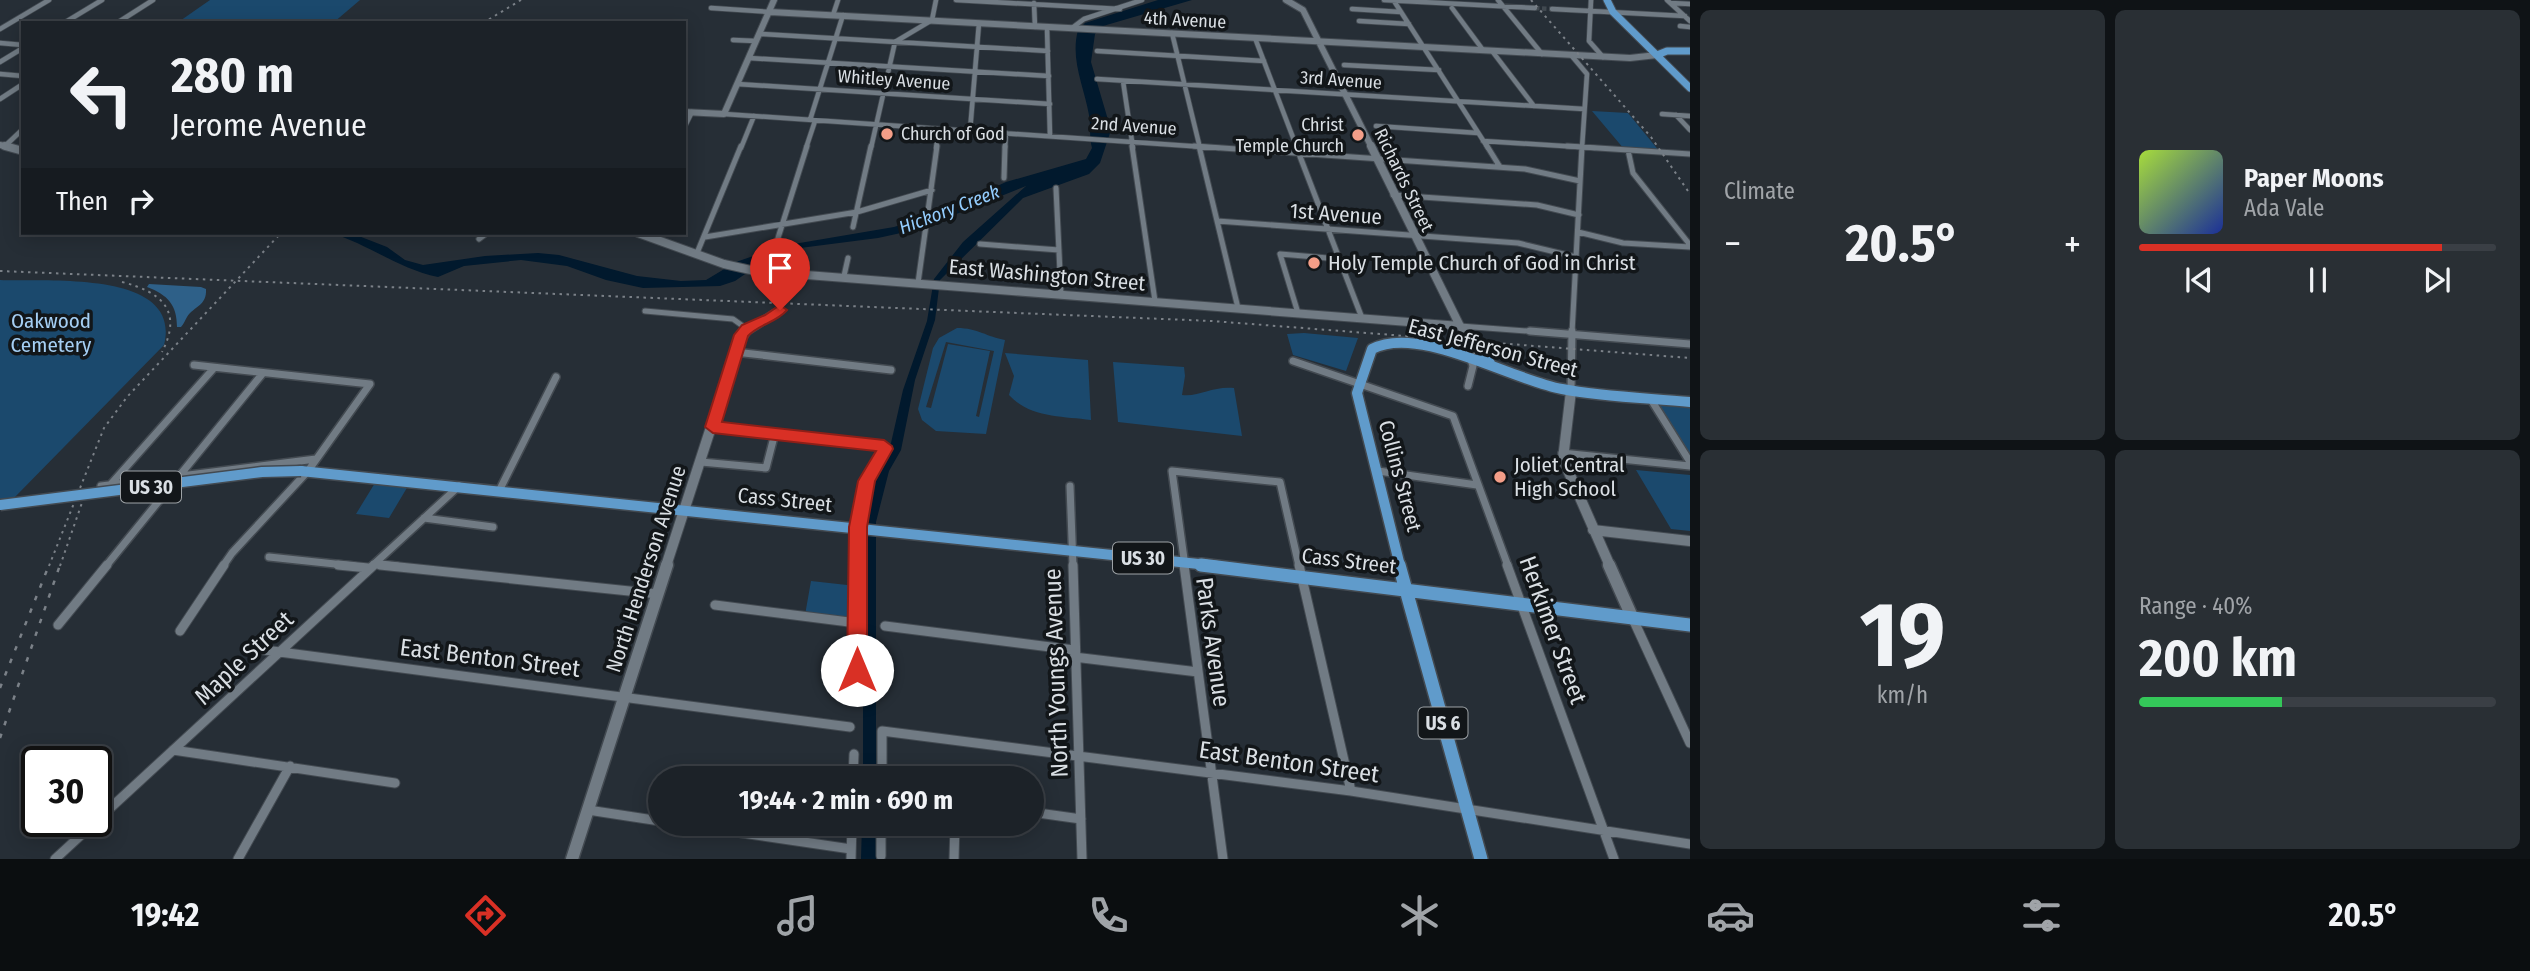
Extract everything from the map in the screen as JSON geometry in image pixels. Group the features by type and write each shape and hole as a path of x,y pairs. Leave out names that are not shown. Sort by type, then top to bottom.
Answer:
{"main road":[{"path":"1607,0 1659,54 1690,81"},
{"path":"1615,0 1617,13"},
{"path":"1659,54 1690,51"},
{"path":"1659,54 1690,88"},
{"name":"East Jefferson Street","path":"1357,384 1372,349 1384,343 1405,341 1571,391 1690,402"},
{"path":"1474,344 1485,360 1498,369"},
{"name":"Collins Street","path":"1357,384 1405,587 1481,859"},
{"name":"Cass Street","path":"0,505 262,472 305,471 500,489 1301,575 1690,625"}],"street":[{"path":"0,29 49,0"},
{"path":"67,21 102,0"},
{"path":"147,0 153,0"},
{"path":"120,21 153,0"},
{"path":"724,114 774,0"},
{"path":"833,15 838,0"},
{"path":"853,227 895,42 933,20 936,0"},
{"path":"956,0 1034,2 1120,9"},
{"path":"1075,28 1084,19 1142,0"},
{"path":"1280,0 1304,12"},
{"name":"Richards Street","path":"1286,0 1304,12 1460,326 1474,344"},
{"path":"1384,0 1535,8"},
{"path":"1497,0 1542,54"},
{"path":"1591,0 1590,41 1603,57"},
{"path":"1394,1 1500,167"},
{"path":"1669,1 1690,4"},
{"path":"1669,1 1690,21"},
{"path":"1034,2 1035,27"},
{"name":"4th Avenue","path":"711,8 1603,57 1642,58 1659,54"},
{"path":"1452,8 1483,50"},
{"path":"1352,9 1401,12"},
{"path":"1552,9 1685,16"},
{"path":"778,237 844,15"},
{"path":"1359,21 1409,24"},
{"path":"970,131 979,23"},
{"path":"1680,26 1690,27"},
{"path":"1047,27 1050,136"},
{"path":"1171,33 1238,308"},
{"path":"733,40 836,38 1048,51"},
{"path":"1255,38 1362,318"},
{"path":"0,43 21,46"},
{"path":"0,62 21,47"},
{"path":"1097,51 1264,61"},
{"path":"1492,51 1534,106"},
{"path":"1572,55 1587,74 1571,391 1562,453 1633,619 1687,729 1690,743"},
{"path":"748,58 1049,76"},
{"path":"1344,65 1438,70"},
{"path":"0,74 21,76"},
{"name":"3rd Avenue","path":"1097,79 1584,109"},
{"path":"1123,81 1156,301"},
{"name":"Whitley Avenue","path":"737,84 1049,104"},
{"path":"0,99 21,86"},
{"name":"2nd Avenue","path":"688,112 1500,167 1536,170 1580,181"},
{"path":"1662,114 1690,116"},
{"path":"1676,115 1690,130"},
{"path":"697,253 754,116"},
{"path":"1376,126 1478,133"},
{"path":"923,283 939,129"},
{"path":"3,146 21,131"},
{"path":"1004,178 1006,133"},
{"path":"1483,141 1690,154"},
{"path":"3,146 21,150"},
{"path":"1628,150 1633,173 1690,246"},
{"path":"1056,188 1061,294"},
{"path":"705,237 857,212 932,190"},
{"path":"1394,195 1537,205 1578,215"},
{"name":"1st Avenue","path":"1217,221 1518,243 1576,257"},
{"path":"1578,232 1623,243 1690,246"},
{"path":"479,239 484,235"},
{"name":"East Washington Street","path":"644,235 724,264 755,271 1460,326"},
{"path":"980,244 1059,250"},
{"path":"1298,313 1280,254 1340,259"},
{"path":"844,276 848,258"},
{"path":"783,298 791,273"},
{"path":"645,311 733,319 747,328 770,318 780,310"},
{"path":"1460,326 1690,344"},
{"name":"North Henderson Avenue","path":"572,859 735,352 747,328"},
{"path":"1468,386 1473,366 1471,360 1474,344"},
{"path":"735,352 891,370"},
{"path":"1293,361 1357,384"},
{"path":"180,631 232,552 316,459 370,384 194,365"},
{"path":"111,484 214,368"},
{"path":"58,625 263,373"},
{"path":"500,489 556,377"},
{"name":"Herkimer Street","path":"1357,384 1453,416 1614,859"},
{"path":"1650,398 1690,464"},
{"path":"713,427 884,446 885,449 868,476 858,527 857,677"},
{"path":"701,462 766,468 775,433"},
{"path":"1562,453 1690,464"},
{"path":"101,485 316,459"},
{"name":"Parks Avenue","path":"1223,859 1172,471 1280,482 1301,575"},
{"path":"1378,471 1477,485"},
{"name":"Maple Street","path":"55,859 460,486"},
{"name":"North Youngs Avenue","path":"1070,486 1082,859"},
{"path":"424,519 493,527"},
{"path":"1593,530 1690,541"},
{"path":"269,557 658,594"},
{"path":"1301,575 1351,791"},
{"path":"715,606 857,623"},
{"path":"885,626 1198,672"},
{"name":"East Benton Street","path":"249,649 850,727"},
{"name":"East Benton Street","path":"882,766 882,731 1351,791 1690,844"},
{"path":"173,750 395,783"},
{"path":"854,754 854,766"},
{"path":"238,859 290,766"},
{"path":"587,810 648,819"},
{"path":"1044,815 1081,819"},
{"path":"749,836 851,854 852,836"},
{"path":"881,836 881,856"},
{"path":"954,859 955,836"}],"green space":[{"path":"210,0 360,0 335,21 180,21"},
{"path":"1592,111 1628,113 1660,152 1624,149"},
{"name":"Oakwood Cemetery","path":"0,280 77,281 132,292 153,303 164,320 164,345 14,498 0,500"},
{"path":"957,328 971,329 1005,340 986,434 936,431 922,420 918,409 933,348 939,338","holes":["946,342 994,351 979,417 976,416 990,351 948,344 931,408 926,407"]},
{"path":"1287,334 1358,338 1346,371 1293,355"},
{"path":"1005,353 1088,360 1091,420 1047,415 1017,403 1009,395 1014,376"},
{"path":"1113,362 1184,367 1182,395 1234,388 1242,436 1118,422"},
{"path":"1658,403 1690,406 1690,454"},
{"path":"1636,470 1690,475 1690,531 1671,529"},
{"path":"378,478 411,481 389,518 356,514"},
{"path":"811,581 856,586 856,622 805,615"}],"shaded area":[{"path":"149,284 201,287 206,289 206,295 181,327 177,327 170,302 147,287"}],"water":[{"name":"Hickory Creek","path":"1158,0 1192,0 1103,26 1095,34 1091,62 1111,130 1100,163 1089,174 1023,198 940,280 935,320 915,380 901,450 889,471 876,522 876,766 863,766 863,535 876,471 891,443 903,390 927,321 934,279 963,242 1026,186 919,229 878,238 800,248 767,259 735,281 720,286 643,288 606,280 567,266 521,260 464,266 438,277 410,268 336,235 356,235 387,247 405,260 423,265 485,256 538,253 559,255 637,276 681,281 706,280 736,262 782,246 894,227 938,213 1006,182 1086,159 1092,148 1089,115 1077,62 1078,30 1085,23"},
{"path":"862,836 876,836 876,859 861,859"}],"tunnel":[{"path":"1535,8 1552,9"}],"railway":[{"path":"486,21 521,0"},
{"path":"1531,0 1651,137 1690,194"},
{"path":"236,281 279,235"},
{"path":"0,271 236,281"},
{"path":"49,566 104,428 127,397 236,281"},
{"path":"236,281 1212,321 1690,358"},
{"path":"122,282 148,291 165,305 170,325 162,352"},
{"path":"60,566 84,497"},
{"path":"0,688 49,565"},
{"path":"0,738 60,565"}],"place":[{"name":"Church of God","path":"887,134"},
{"name":"Christ Temple Church","path":"1358,135"},
{"name":"Holy Temple Church of God in Christ","path":"1314,263"},
{"name":"Joliet Central High School","path":"1500,477"}],"route":[{"path":"780,310 770,318 747,328 742,335 713,427 884,446 885,449 867,481 856,543 857,670"}]}
